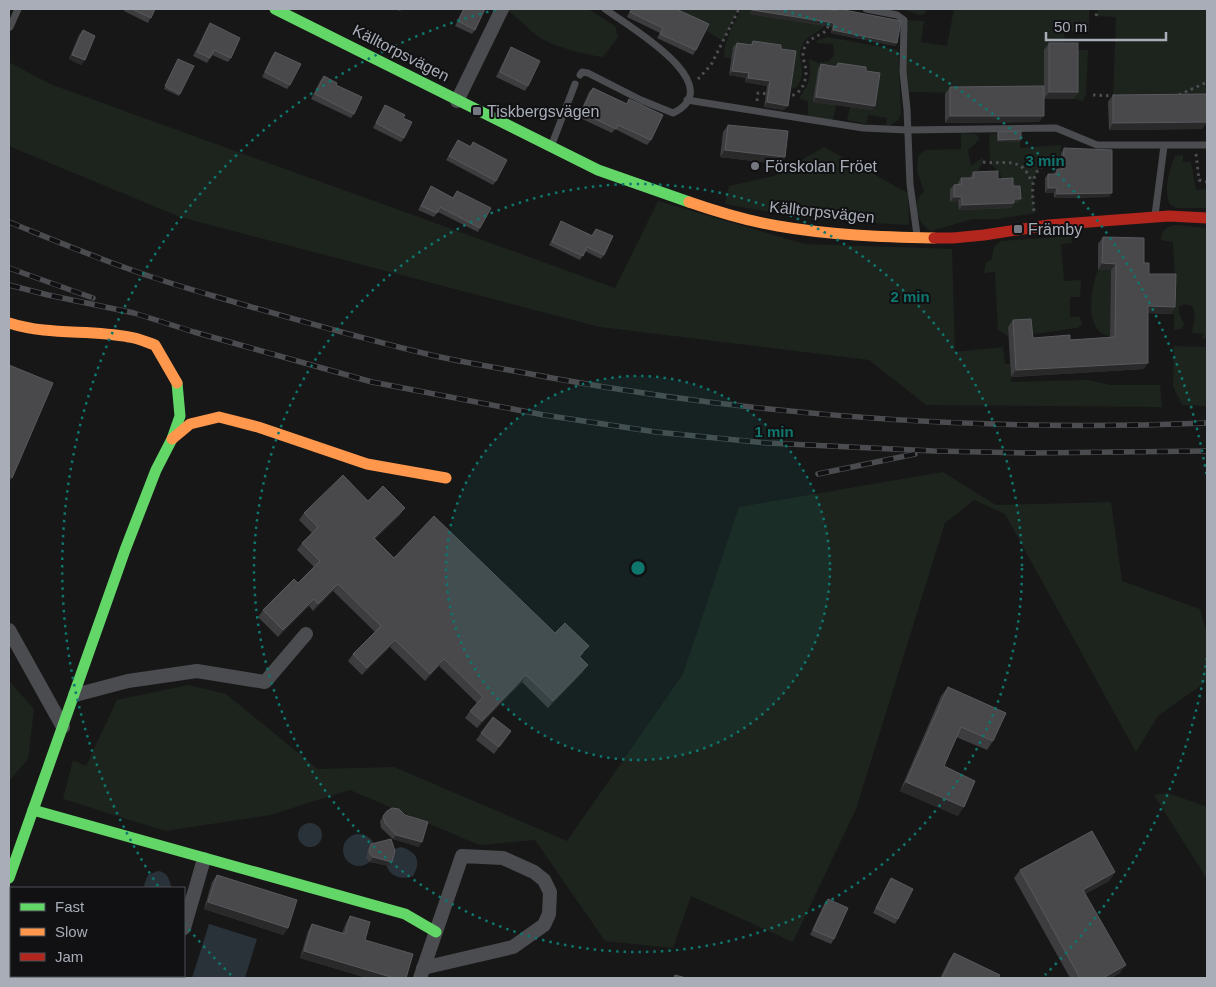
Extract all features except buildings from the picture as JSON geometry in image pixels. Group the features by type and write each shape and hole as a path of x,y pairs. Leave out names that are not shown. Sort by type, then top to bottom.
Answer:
{"street":[{"name":"Källtorpsvägen","path":"275,9 592,167 634,184 749,221 825,232 917,238 974,236 1036,226 1169,216 1207,218"},
{"name":"Källtorpsvägen","path":"457,101 502,9"},
{"path":"9,324 20,328 64,333 127,336 155,345 177,383 180,416 172,439 156,470 142,505 9,878"},
{"path":"172,439 190,424 219,418 258,427 367,464 446,478"},
{"path":"9,630 63,727"},
{"path":"75,695 128,680 197,671 265,682 306,634"},
{"path":"33,810 405,914 436,932"},
{"path":"462,856 504,858 534,872 544,880 550,892 549,914 544,925 513,947 422,973 462,856"},
{"path":"185,924 204,858"}],"lane":[{"path":"10,27 18,9"},
{"path":"580,75 582,72 588,73 641,100 673,113 680,109 687,100 691,86 683,71 668,55 605,9"},
{"path":"866,9 897,15 904,20 903,72 907,109 910,184 917,238"},
{"path":"550,147 575,84"},
{"path":"687,100 863,128 907,130 1056,128 1097,145 1207,145"},
{"path":"1155,218 1164,146"}],"path":[{"path":"691,86 712,66 739,9"},
{"path":"1096,16 1098,9"},
{"path":"778,96 794,96 802,90 806,74 802,58 804,48 815,36 827,30 831,17"},
{"path":"1171,95 1181,95 1207,82"},
{"path":"755,112 758,93 772,95"},
{"path":"1093,95 1122,96"},
{"path":"1196,146 1199,180 1207,182"},
{"path":"1032,184 1038,171 1049,162 1070,160"},
{"path":"983,162 1014,162 1019,164 1028,173 1032,184 1036,226"}],"shaded area":[{"path":"509,9 588,9 615,26 618,37 603,57 579,52 552,44 539,37"},
{"path":"671,9 739,9 723,41"},
{"path":"742,9 751,9 750,14 812,23 827,23 807,39 802,46 800,56 802,75 797,87 785,92 766,90 767,86 732,59 724,57 727,39"},
{"path":"902,9 926,9 925,14 920,15"},
{"path":"954,9 1089,9 1089,32 1065,31 1064,41 1073,50 1088,50 1086,94 1083,101 1073,99 1073,51 1044,50 1044,94 905,92 904,20 924,21 921,42 947,46"},
{"path":"1098,9 1207,9 1207,99 1202,101 1108,102 1113,96 1116,17 1096,16"},
{"path":"828,37 898,50 901,112 900,117 891,125 886,127 887,118 868,115 867,124 847,120 850,107 836,105 833,120 808,116 808,101 800,97 809,79 809,59 818,63 829,61 834,55 833,44 816,43 818,40"},
{"path":"9,62 50,84 615,288 658,201 805,244 952,249 955,352 1003,347 1005,364 1010,364 1011,382 1088,380 1111,385 1160,385 1162,407 926,405 869,360 600,327 180,217 9,146"},
{"path":"961,133 976,134 980,139 968,150 971,166 983,157 983,162 970,183 958,189 950,201 958,201 959,209 1003,183 1000,173 990,163 989,138 991,133 997,134 997,142 1020,142 1020,148 1061,145 1060,160 1050,162 1042,167 1034,179 1035,213 998,219 973,219 931,231 925,226 920,219 916,206 924,191 917,171 918,156 925,150 961,149"},
{"path":"824,147 908,193 909,225 810,219 725,204 729,186 774,176"},
{"path":"1183,155 1183,162 1191,162 1196,190 1207,189 1207,208 1176,208 1169,203 1167,185 1171,168 1175,156"},
{"path":"1175,225 1207,228 1207,338 1202,338 1204,334 1192,333 1195,313 1192,306 1184,304 1179,307 1179,313 1184,324 1182,329 1174,330 1174,314 1171,314 1175,278 1173,242 1161,240 1165,230"},
{"path":"1071,236 1072,243 1061,244 1064,281 1081,280 1080,297 1070,297 1070,317 1080,317 1082,325 1077,328 1027,335 1026,326 1008,327 1008,336 998,330 995,272 984,273 986,263 992,259 996,244 1001,241"},
{"path":"1098,270 1111,270 1110,337 1098,330 1092,316 1092,291"},
{"path":"1174,346 1207,347 1207,406 1182,405 1173,386"},
{"path":"943,472 996,505 1111,502 1122,581 1200,609 1207,634 1207,681 1158,716 1136,752 1005,514 974,500 945,523 856,809 793,942 691,896 673,948 605,941 535,840 479,845 350,790 270,815 165,831 63,799 73,760 86,766 117,700 188,685 226,694 318,769 394,767 567,841 683,674 739,507"},
{"path":"9,681 34,709 28,759 9,781"},
{"path":"1168,793 1207,807 1207,879 1154,795"},
{"path":"310,823 318,827 322,835 318,843 310,847 302,843 298,835 302,827"},
{"path":"359,834 370,839 375,850 370,861 359,866 348,861 343,850 348,839"},
{"path":"402,847 415,855 417,862 413,876 403,878 390,872 386,860 388,854"},
{"path":"158,871 164,873 169,880 170,887 145,887 144,885 148,875"},
{"path":"209,924 257,939 245,978 192,978"}],"railway":[{"path":"9,222 134,271 241,304 359,337 431,355 633,392 796,412 960,423 1042,425 1207,423"},
{"path":"9,268 93,298"},
{"path":"9,285 134,313 194,332 372,382 544,415 656,432 767,443 934,451 1030,453 1207,451"},
{"path":"818,474 915,454"}],"traffic: fast":[{"path":"275,9 598,170 689,202"},
{"path":"9,878 125,550 156,470 172,439 180,416 177,383"},
{"path":"33,810 405,914 436,932"}],"traffic: slow":[{"path":"689,202 744,219 817,232 934,238"},
{"path":"9,323 39,330 99,333 142,340 155,345 177,383"},
{"path":"172,439 190,424 219,417 258,427 367,464 446,478"}],"traffic: jam":[{"path":"934,238 984,235 1049,225 1169,216 1207,218"}],"place":[{"name":"Tiskbergsvägen","path":"477,111"},
{"name":"Förskolan Fröet","path":"755,166"},
{"name":"Främby","path":"1018,229"}]}
